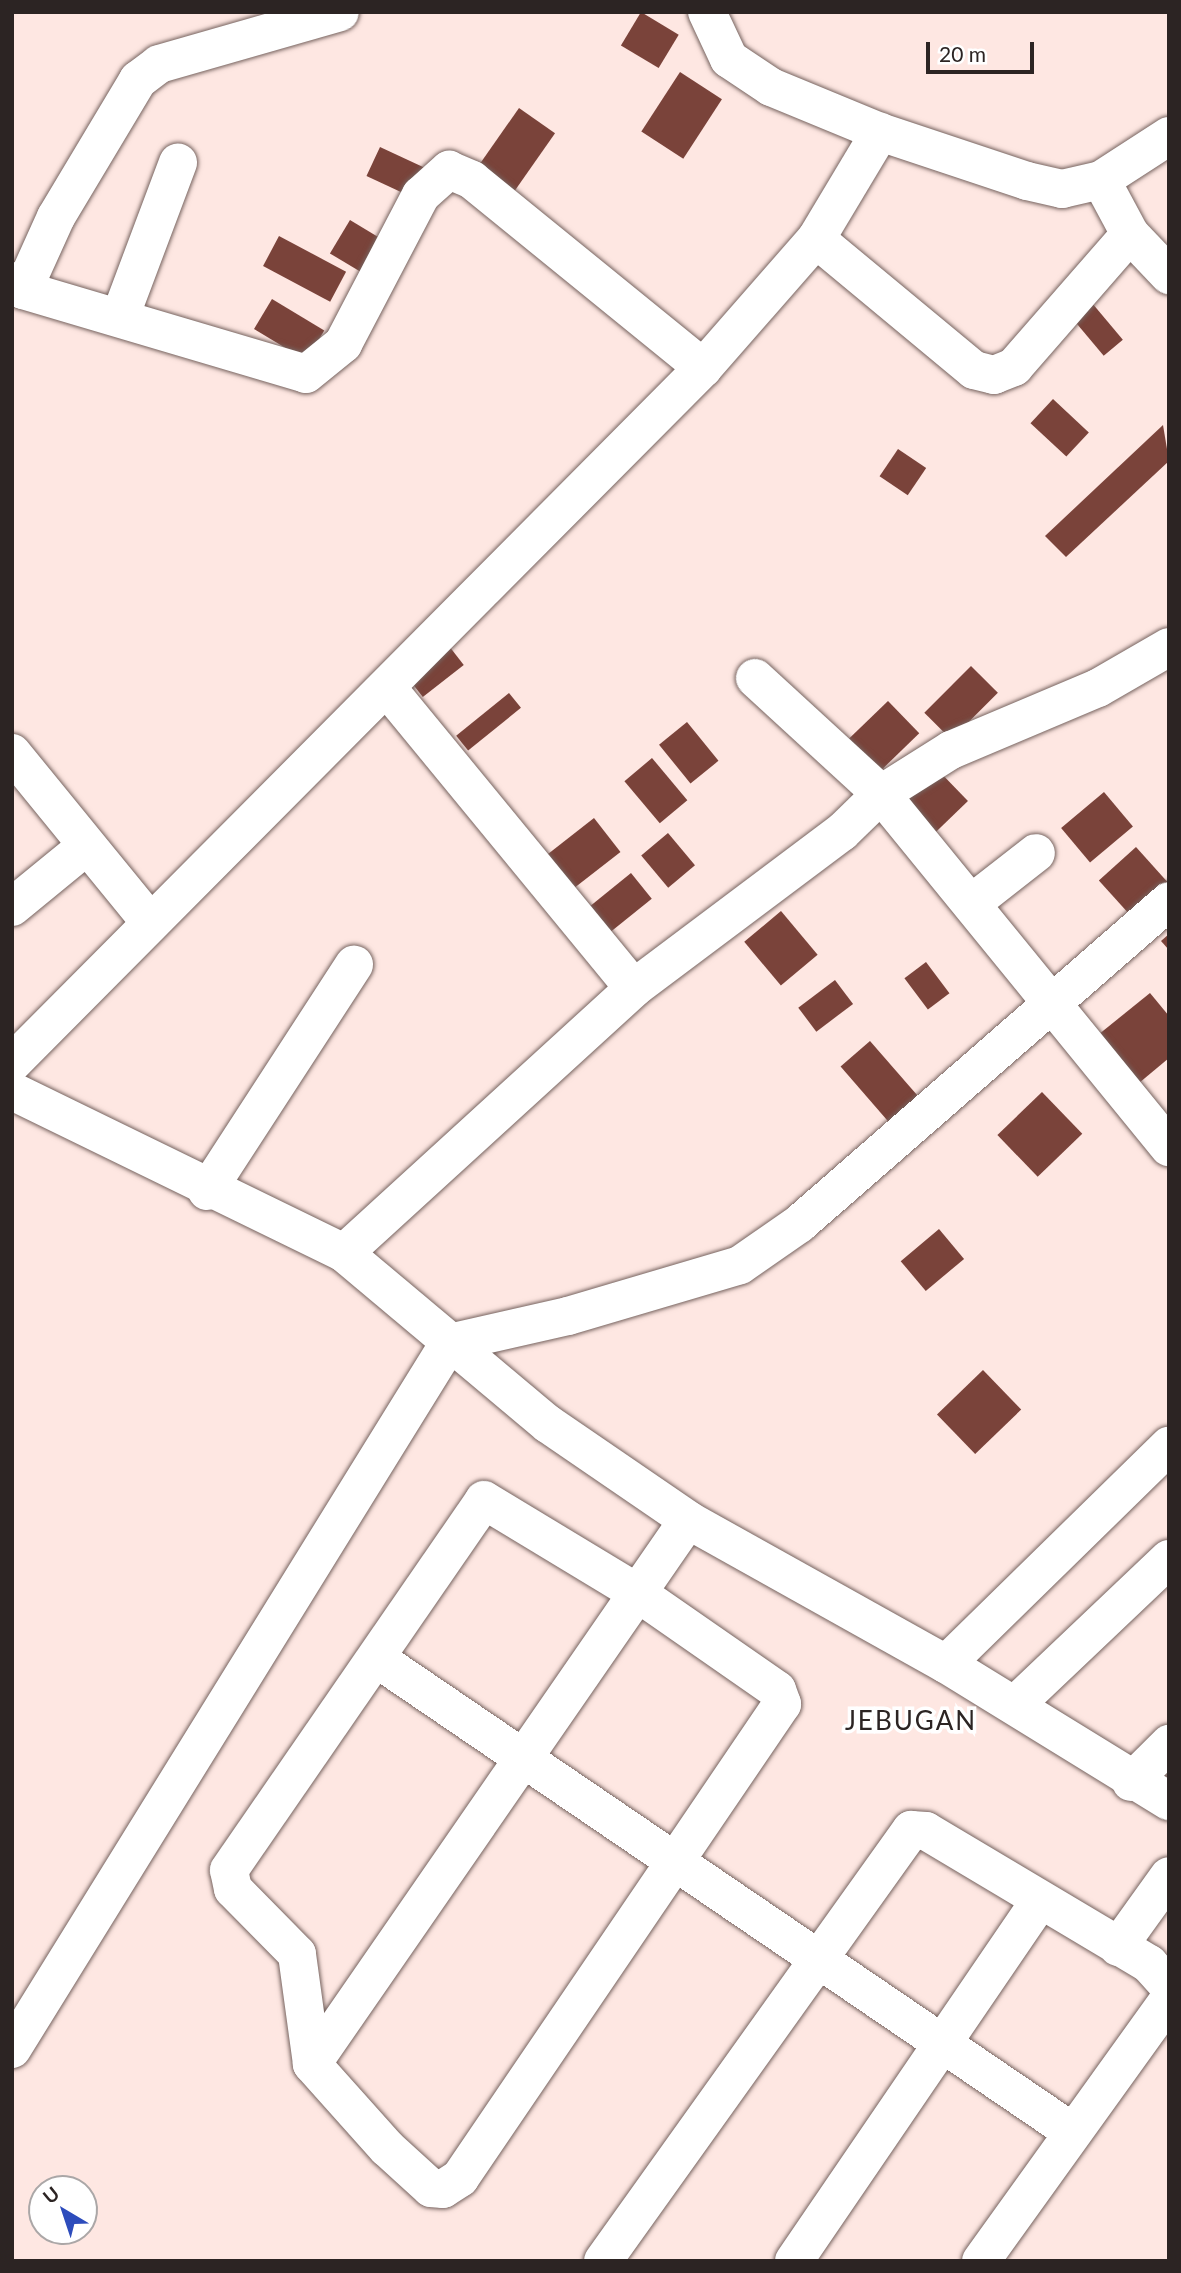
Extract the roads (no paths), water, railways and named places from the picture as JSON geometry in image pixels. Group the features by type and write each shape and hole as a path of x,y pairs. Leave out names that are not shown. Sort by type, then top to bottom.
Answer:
{"street":[{"path":"340,12 159,64 138,80 18,285 288,371 317,370 343,344 421,195 449,170 472,180 703,368"},
{"path":"707,12 740,69 880,132 1062,189 1101,180 1169,136"},
{"path":"12,1063 148,920 388,689 703,368 816,239 880,132"},
{"path":"120,317 178,163"},
{"path":"1101,180 1130,234 1169,275"},
{"path":"816,239 974,369 994,375 1014,366 1130,234"},
{"path":"344,1253 634,988 842,832 881,794 951,750 1098,688 1169,647"},
{"path":"755,678 881,794 972,903 1050,1005 1169,1147"},
{"path":"388,689 634,988"},
{"path":"12,753 84,848 148,920"},
{"path":"12,908 84,848"},
{"path":"972,903 1036,853"},
{"path":"12,2049 131,1851 449,1343 568,1316 740,1265 799,1224 1169,901"},
{"path":"207,1191 354,965"},
{"path":"12,1091 207,1191 286,1221 344,1253 548,1424 688,1520 946,1664 1015,1705 1131,1782 1169,1801"},
{"path":"946,1664 1169,1446"},
{"path":"484,1500 639,1594 776,1689 781,1699 675,1867 454,2185 431,2188 312,2064 297,1954 233,1889 229,1870 484,1500"},
{"path":"312,2064 688,1520"},
{"path":"1015,1705 1169,1559"},
{"path":"376,1658 675,1867 820,1960 1071,2131"},
{"path":"1131,1782 1169,1744"},
{"path":"603,2261 911,1830 926,1832 1118,1947 1169,1986"},
{"path":"1118,1947 1169,1876"},
{"path":"794,2261 1039,1902"},
{"path":"981,2261 1071,2131 1169,1998"}],"district":[{"name":"JEBUGAN","path":"911,1721"}]}
